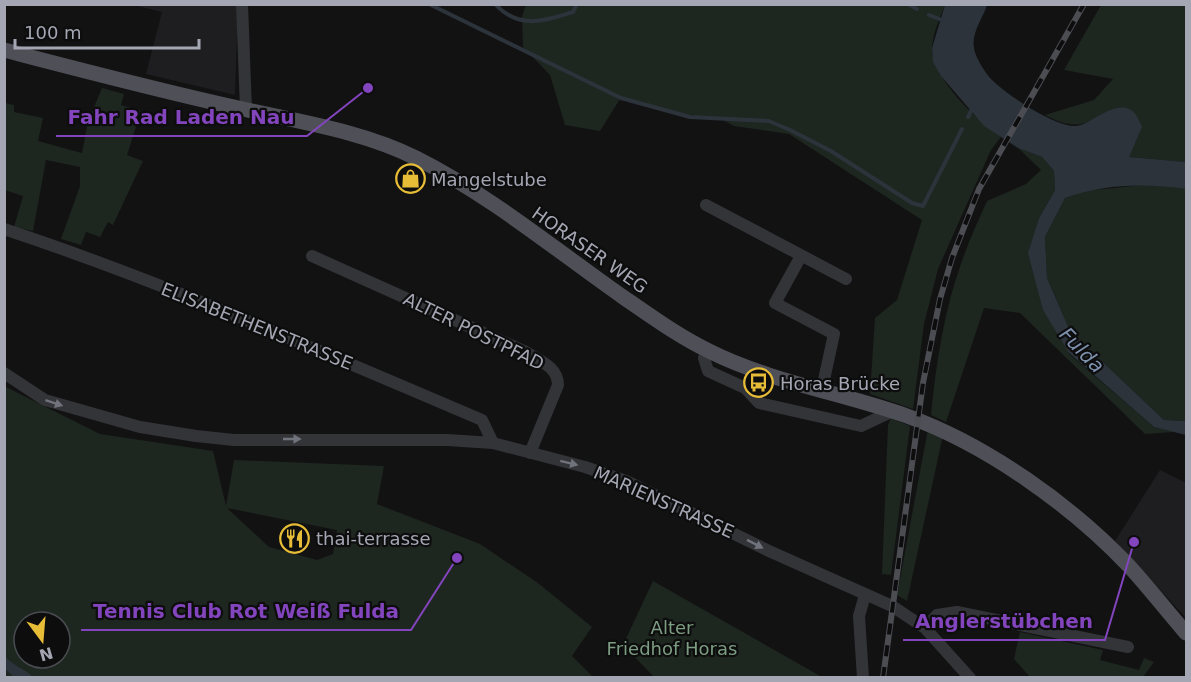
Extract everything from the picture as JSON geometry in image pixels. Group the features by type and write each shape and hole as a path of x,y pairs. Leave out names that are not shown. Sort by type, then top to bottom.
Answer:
{"main road":[{"name":"HORASER WEG","path":"4,50 381,144 440,171 637,307 708,351 763,373 910,417 947,432 1010,470 1061,505 1131,568 1186,632"}],"street":[{"path":"242,4 246,110"},
{"path":"706,205 846,279"},
{"name":"ELISABETHENSTRASSE","path":"4,229 74,252 178,293 482,420 493,444"},
{"name":"ALTER POSTPFAD","path":"312,256 526,352 552,369 558,375 558,385 530,453"},
{"path":"801,256 776,303 834,334 822,389"},
{"path":"708,351 704,358 708,371 745,388 759,403 861,426 893,411"},
{"name":"MARIENSTRASSE","path":"4,373 45,400 140,427 234,440 447,440 493,444 626,481 909,615 925,628 970,678"},
{"path":"863,678 859,615 865,595"},
{"path":"925,628 937,615 957,612 1128,647"}],"shaded area":[{"path":"133,5 238,5 235,95 146,74 162,12"},
{"path":"1160,470 1186,483 1186,618 1115,541"}],"green space":[{"path":"526,4 945,5 933,38 934,61 948,86 958,98 1001,137 991,150 938,269 924,324 913,409 870,394 875,318 897,300 922,220 789,134 734,126 719,118 694,116 620,99 600,131 565,125 550,75 523,47 522,17"},
{"path":"1101,5 1186,5 1186,162 1129,157 1115,109 1080,124 1065,123 1045,115 1094,100 1113,79 1064,70"},
{"path":"102,88 124,94 121,105 141,111 127,155 143,161 113,225 108,222 100,237 86,232 81,245 61,239 80,186 80,167 46,160 33,231 14,227 23,196 5,190 5,103 14,105 14,112 43,118 38,141 82,153 88,121"},
{"path":"1018,148 1042,157 1054,171 1055,190 1039,218 1029,252 1069,354 1154,427 1174,432 1145,434 1020,313 984,308 946,422 931,415 938,357 950,299 980,216 987,201 1026,184 1041,170"},
{"path":"1153,184 1186,189 1186,421 1164,420 1070,331 1047,278 1045,237 1065,198 1084,191"},
{"path":"4,386 100,434 213,451 226,506 234,460 384,466 377,504 480,544 538,583 592,627 572,656 593,677 5,677","holes":["227,508 337,530 333,554 317,560 269,547"]},
{"path":"891,418 910,426 891,575 882,574 888,425"},
{"path":"928,429 943,435 907,601 897,595"},
{"name":"Alter Friedhof Horas","path":"653,581 822,677 654,677 623,645"},
{"path":"1020,632 1103,650 1100,660 1139,670 1144,658 1154,662 1143,677 1030,677 1014,659"}],"water":[{"name":"Fulda","path":"945,5 987,5 974,37 975,52 992,80 1020,102 1057,122 1077,126 1116,108 1129,109 1135,114 1142,127 1129,157 1186,162 1186,189 1156,186 1110,187 1065,198 1045,237 1047,278 1070,331 1164,420 1186,421 1186,435 1154,427 1069,353 1043,310 1028,253 1039,218 1055,190 1054,171 1042,157 1018,148 984,126 941,76 933,62 932,48"},
{"path":"5,656 12,663 12,670 24,670 33,677 14,677 5,669"}],"waterway":[{"path":"429,4 621,98 690,117 769,121 831,151 912,203 923,206 962,129"},
{"path":"495,4 513,17 532,21 573,12 577,4"},
{"path":"908,4 917,9"},
{"path":"929,15 942,20"},
{"path":"968,117 973,107"}],"railway":[{"path":"883,678 923,383 940,299 952,258 979,189 1084,4"}],"place":[{"name":"Fahr Rad Laden Nau","path":"368,88"},
{"name":"Mangelstube","path":"410,179"},
{"name":"Horas Brücke","path":"759,383"},
{"name":"thai-terrasse","path":"295,538"},
{"name":"Anglerstübchen","path":"1134,542"},
{"name":"Tennis Club Rot Weiß Fulda","path":"457,558"}]}
